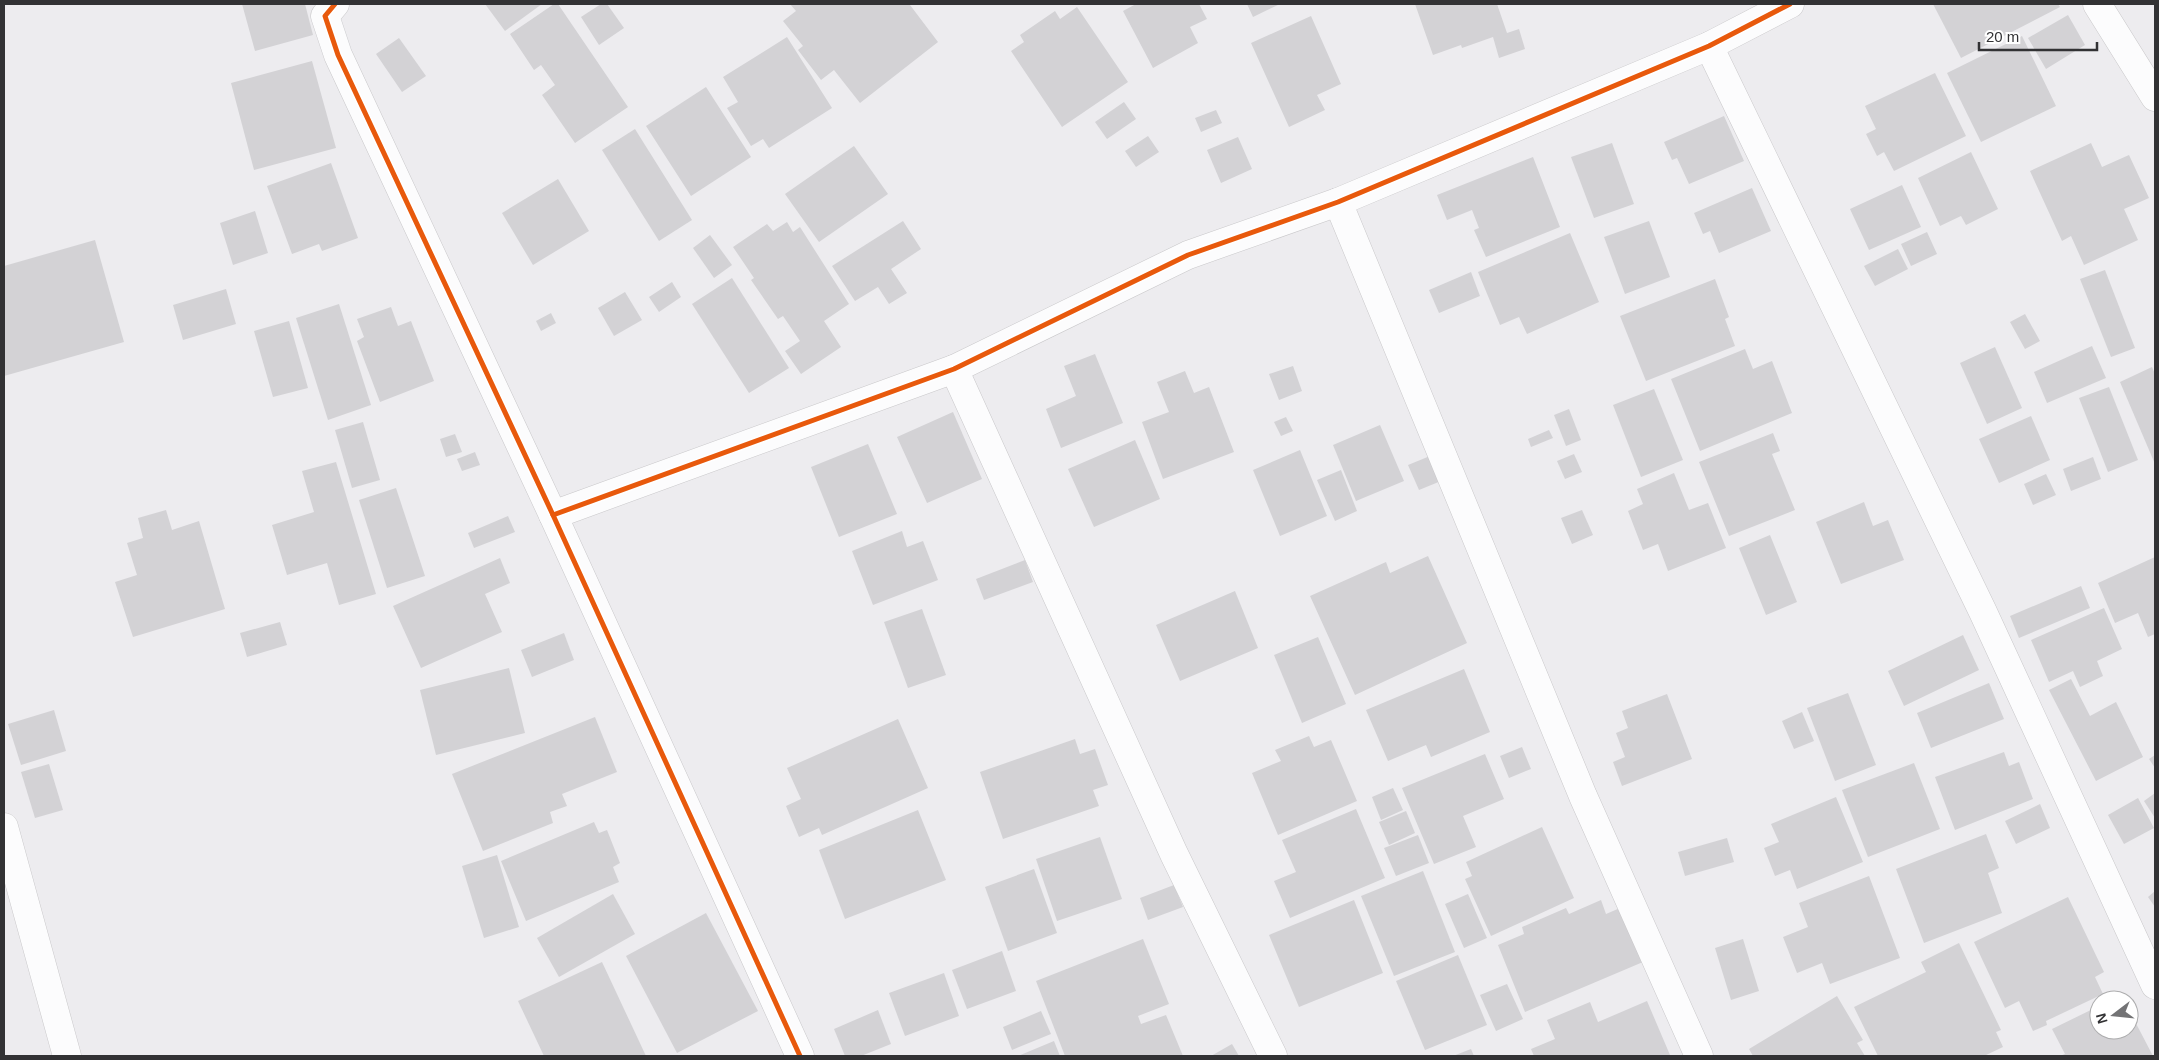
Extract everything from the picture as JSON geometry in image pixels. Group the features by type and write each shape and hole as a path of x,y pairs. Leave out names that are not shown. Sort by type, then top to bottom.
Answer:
{"street":[{"path":"335,4 324,16 338,55 553,515 800,1056"},
{"path":"553,515 954,369 1188,255 1338,202 1709,46 1790,4"},
{"path":"2098,4 2155,97"},
{"path":"1709,46 1983,612 2155,985"},
{"path":"1338,202 1583,796 1699,1056"},
{"path":"954,369 1174,854 1273,1056"},
{"path":"4,827 67,1056"}],"building":[{"path":"242,4 305,4 313,35 255,51"},
{"path":"485,4 542,4 505,31"},
{"path":"554,4 558,4 628,107 575,143 542,95 555,85 541,65 534,70 510,34"},
{"path":"601,4 607,4 624,28 599,45 581,17"},
{"path":"790,4 912,4 910,5 938,42 860,103 834,70 821,80 798,50 803,46 783,21 796,11"},
{"path":"1136,4 1199,4 1207,19 1190,27 1198,43 1153,68 1123,11"},
{"path":"1247,4 1280,4 1253,17"},
{"path":"1415,4 1497,4 1507,33 1519,29 1525,49 1499,58 1493,37 1462,48 1461,45 1433,55"},
{"path":"1933,4 2058,4 2060,7 1961,58"},
{"path":"1077,7 1128,82 1062,127 1011,51 1024,42 1020,35 1055,11 1060,19"},
{"path":"2068,15 2085,45 2046,69 2028,38"},
{"path":"1311,16 1341,84 1317,95 1325,110 1289,127 1251,43"},
{"path":"2022,36 2056,106 1981,142 1947,73"},
{"path":"787,37 832,108 769,148 763,139 751,146 727,108 738,102 723,77"},
{"path":"399,38 426,76 402,92 376,54"},
{"path":"312,61 336,148 254,170 231,83"},
{"path":"1935,73 1966,136 1894,171 1884,152 1877,156 1866,134 1876,129 1865,106"},
{"path":"706,87 751,157 691,196 646,126"},
{"path":"1124,102 1136,119 1107,139 1095,122"},
{"path":"1216,110 1222,123 1201,132 1195,118"},
{"path":"1724,116 1744,161 1689,184 1677,158 1672,160 1664,142"},
{"path":"635,129 692,220 659,241 602,150"},
{"path":"1148,136 1159,152 1136,167 1125,151"},
{"path":"1238,137 1252,169 1221,183 1207,150"},
{"path":"1612,143 1634,204 1594,218 1571,157"},
{"path":"2091,143 2102,167 2129,155 2149,198 2124,209 2138,240 2084,265 2071,236 2062,241 2030,171"},
{"path":"854,146 888,194 819,242 785,194"},
{"path":"1971,152 1998,209 1966,225 1961,216 1940,226 1918,178"},
{"path":"1533,157 1560,227 1486,257 1474,230 1479,228 1472,210 1447,220 1437,195"},
{"path":"331,163 358,238 322,251 319,244 292,254 267,186"},
{"path":"558,179 589,231 533,265 502,213"},
{"path":"1902,185 1921,227 1869,250 1850,209"},
{"path":"1752,188 1771,231 1719,253 1710,231 1703,234 1694,213"},
{"path":"255,211 268,253 233,265 220,223"},
{"path":"903,221 921,249 891,269 907,293 889,304 878,287 855,301 832,266"},
{"path":"1649,221 1670,277 1625,294 1604,237"},
{"path":"787,222 793,232 800,227 849,304 824,321 841,347 801,374 785,351 800,341 783,316 778,319 751,280 754,278 733,247 767,224 773,231"},
{"path":"1927,232 1937,254 1911,266 1901,244"},
{"path":"1570,233 1599,302 1527,334 1519,317 1500,325 1478,272"},
{"path":"710,235 732,265 714,278 693,248"},
{"path":"95,240 124,342 4,376 4,266"},
{"path":"1898,249 1908,269 1875,286 1864,266"},
{"path":"2105,270 2135,348 2111,357 2080,279"},
{"path":"1471,272 1480,296 1439,313 1429,290"},
{"path":"732,278 789,368 749,393 692,304"},
{"path":"1715,279 1729,317 1725,319 1735,346 1646,381 1620,316"},
{"path":"672,282 681,297 659,312 649,297"},
{"path":"226,289 236,324 183,340 173,305"},
{"path":"625,292 642,320 614,336 598,308"},
{"path":"339,304 371,405 328,420 296,318"},
{"path":"391,307 398,326 411,321 434,381 380,402 357,341 364,337 357,319"},
{"path":"551,313 556,323 541,331 536,321"},
{"path":"2025,314 2040,341 2025,349 2010,322"},
{"path":"289,321 308,388 273,397 254,331"},
{"path":"2092,346 2106,378 2047,403 2034,372"},
{"path":"1995,347 2022,408 1987,424 1960,363"},
{"path":"1745,349 1753,369 1772,361 1792,413 1700,451 1671,379"},
{"path":"1095,354 1123,423 1061,448 1046,409 1076,396 1064,366"},
{"path":"1293,366 1302,391 1279,400 1269,374"},
{"path":"2152,367 2155,374 2155,464 2120,382"},
{"path":"1185,371 1194,393 1209,387 1234,452 1163,479 1142,422 1169,412 1157,382"},
{"path":"2109,387 2138,460 2108,472 2079,398"},
{"path":"1654,389 1683,460 1641,477 1613,405"},
{"path":"1569,409 1581,440 1566,446 1554,415"},
{"path":"953,412 982,479 927,503 897,437"},
{"path":"2031,416 2050,460 1999,483 1979,439"},
{"path":"1286,417 1293,431 1281,436 1274,422"},
{"path":"363,422 380,480 352,488 335,430"},
{"path":"1380,425 1404,481 1356,501 1333,445"},
{"path":"1549,430 1553,438 1531,447 1528,439"},
{"path":"1773,433 1780,451 1772,454 1795,510 1729,536 1699,462"},
{"path":"455,434 462,452 446,457 440,439"},
{"path":"1135,440 1160,499 1094,527 1068,469"},
{"path":"868,444 897,514 839,537 811,467"},
{"path":"1300,450 1327,516 1280,536 1253,470"},
{"path":"475,452 480,465 462,471 457,459"},
{"path":"1574,454 1582,472 1565,479 1557,461"},
{"path":"1430,456 1441,481 1419,490 1408,465"},
{"path":"2093,457 2101,479 2071,491 2063,469"},
{"path":"336,462 376,594 339,605 327,563 287,575 272,525 314,512 302,471"},
{"path":"1341,470 1357,511 1335,521 1317,480"},
{"path":"1674,473 1689,510 1708,503 1726,548 1668,571 1658,544 1643,550 1628,511 1643,504 1637,489"},
{"path":"2046,474 2056,495 2033,505 2024,484"},
{"path":"396,488 425,576 387,588 359,500"},
{"path":"1864,502 1873,526 1888,520 1904,560 1841,584 1816,522"},
{"path":"166,510 172,530 199,521 225,609 133,637 115,582 137,575 127,543 143,538 138,518"},
{"path":"1582,510 1593,535 1572,544 1561,518"},
{"path":"508,516 515,532 474,548 468,533"},
{"path":"902,531 907,547 923,541 938,580 873,605 852,551"},
{"path":"1770,535 1797,602 1766,615 1739,548"},
{"path":"1428,556 1467,643 1355,695 1310,596 1386,562 1390,573"},
{"path":"2155,557 2155,634 2148,637 2138,613 2115,623 2098,583"},
{"path":"500,558 510,583 485,594 502,632 421,668 393,606"},
{"path":"1025,560 1033,582 984,600 976,579"},
{"path":"2081,586 2090,608 2019,638 2010,616"},
{"path":"1235,591 1258,648 1180,681 1156,625"},
{"path":"2104,608 2122,649 2097,661 2103,676 2080,687 2073,671 2049,682 2031,640"},
{"path":"922,609 946,675 908,688 884,622"},
{"path":"280,622 287,645 247,657 240,633"},
{"path":"564,633 574,660 532,677 521,650"},
{"path":"1963,635 1979,670 1904,706 1888,671"},
{"path":"1318,637 1346,704 1302,723 1274,655"},
{"path":"509,668 525,733 436,755 420,690"},
{"path":"1464,669 1490,732 1431,757 1426,745 1388,761 1366,710"},
{"path":"2071,679 2090,716 2116,702 2143,757 2096,781 2049,690"},
{"path":"1989,683 2004,719 1931,748 1917,713"},
{"path":"1848,693 1876,765 1835,781 1807,708"},
{"path":"1667,694 1692,759 1622,786 1613,762 1625,757 1616,733 1628,728 1622,711"},
{"path":"54,710 66,751 21,765 8,724"},
{"path":"1802,712 1814,741 1794,749 1782,721"},
{"path":"595,717 617,772 562,794 567,806 550,812 553,823 483,851 452,774"},
{"path":"898,719 928,788 822,835 819,828 799,837 786,806 801,799 787,768"},
{"path":"1309,736 1314,747 1331,740 1357,801 1278,835 1252,773 1281,761 1275,750"},
{"path":"1075,739 1080,754 1095,749 1108,785 1093,790 1099,806 1003,839 980,772"},
{"path":"1522,747 1531,769 1509,778 1500,756"},
{"path":"2004,752 2009,766 2019,762 2033,799 1955,830 1935,777"},
{"path":"1485,754 1504,799 1463,816 1476,847 1434,864 1402,788"},
{"path":"2155,755 2155,768 2149,759"},
{"path":"1914,763 1940,829 1868,857 1842,790"},
{"path":"49,764 63,810 35,818 21,772"},
{"path":"1393,788 1403,810 1381,820 1372,797"},
{"path":"2155,793 2155,818 2144,801"},
{"path":"1836,797 1863,862 1797,889 1790,870 1775,876 1764,848 1779,842 1771,824"},
{"path":"2138,798 2154,828 2124,844 2108,815"},
{"path":"2040,804 2050,828 2016,844 2005,821"},
{"path":"1356,809 1385,878 1290,918 1274,881 1296,872 1282,840"},
{"path":"918,810 946,880 845,919 819,850"},
{"path":"1406,811 1415,833 1389,845 1379,822"},
{"path":"594,822 599,833 607,830 620,863 613,867 619,882 526,921 501,861"},
{"path":"1542,827 1574,898 1491,936 1465,879 1472,876 1466,862"},
{"path":"1986,834 1999,868 1988,873 2002,913 1924,943 1896,869"},
{"path":"1418,835 1429,863 1396,876 1384,848"},
{"path":"1100,837 1122,899 1057,921 1036,859"},
{"path":"1727,838 1734,862 1685,876 1678,852"},
{"path":"497,855 519,927 484,938 462,866"},
{"path":"1034,869 1057,933 1008,951 985,887"},
{"path":"1423,871 1455,952 1394,976 1361,896"},
{"path":"1869,876 1900,958 1830,984 1822,963 1797,973 1783,937 1808,927 1799,903"},
{"path":"1174,885 1183,907 1148,920 1140,898"},
{"path":"2155,891 2155,907 2148,897"},
{"path":"613,894 635,934 559,977 537,938"},
{"path":"1468,894 1487,938 1464,948 1445,904"},
{"path":"2068,897 2104,972 2095,977 2101,990 2089,990 2089,1001 2046,1021 2047,1025 2033,1031 2019,1001 2005,1008 1974,942"},
{"path":"1354,900 1383,973 1299,1007 1269,935"},
{"path":"1601,900 1606,914 1620,908 1643,962 1525,1012 1498,945 1524,934 1522,927 1566,908 1569,914"},
{"path":"706,913 758,1011 677,1053 626,956"},
{"path":"1143,939 1169,1004 1138,1016 1141,1024 1166,1015 1183,1056 1065,1056 1036,981"},
{"path":"1743,939 1759,991 1731,1000 1715,948"},
{"path":"1959,943 2001,1030 1996,1032 2003,1047 1984,1056 1878,1056 1854,1007 1926,972 1921,962"},
{"path":"1002,951 1016,991 967,1009 952,970"},
{"path":"1458,955 1487,1025 1425,1050 1396,981"},
{"path":"602,962 646,1056 544,1056 518,1001"},
{"path":"944,973 959,1016 905,1036 889,993"},
{"path":"1507,984 1523,1019 1496,1031 1480,995"},
{"path":"1837,996 1863,1040 1857,1043 1865,1056 1753,1056 1749,1049"},
{"path":"1647,1001 1670,1055 1534,1056 1531,1049 1555,1039 1547,1020 1590,1002 1598,1022"},
{"path":"878,1010 891,1044 861,1056 845,1056 834,1029"},
{"path":"1041,1011 1051,1034 1012,1050 1003,1027"},
{"path":"2089,1011 2089,1040 2139,1040 2139,1029 2153,1056 2060,1056 2065,1054 2052,1029"},
{"path":"1054,1041 1060,1056 1018,1056"},
{"path":"1232,1044 1239,1056 1211,1056"},
{"path":"1471,1049 1474,1056 1453,1056"}],"cycle path":[{"path":"335,4 325,16 338,55 553,515 800,1056"},
{"path":"553,515 954,369 1188,255 1338,202 1709,46 1790,4"}]}
